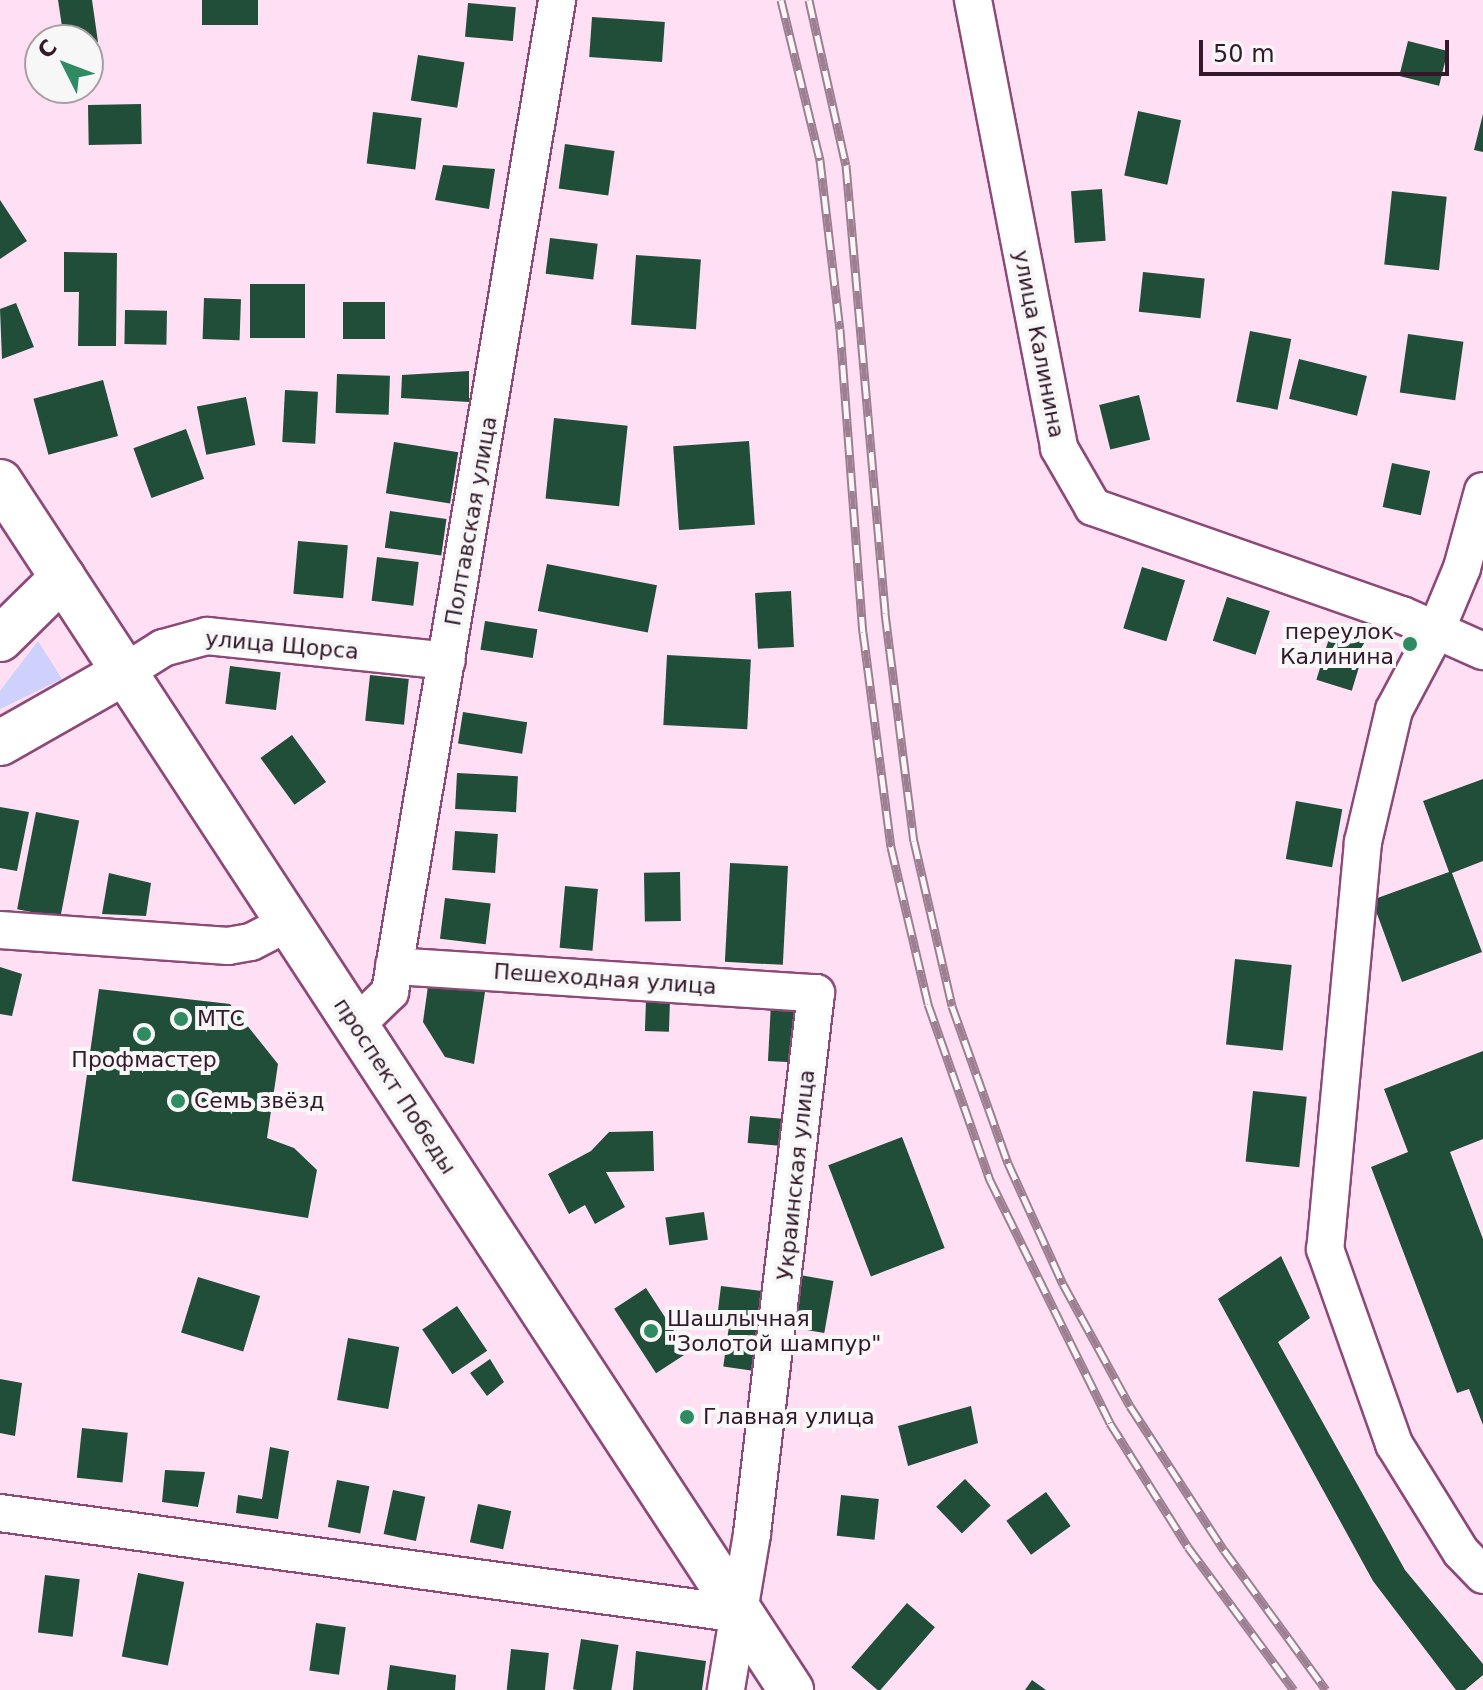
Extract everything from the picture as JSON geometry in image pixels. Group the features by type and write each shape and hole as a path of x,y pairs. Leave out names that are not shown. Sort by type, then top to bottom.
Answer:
{"main road":[{"name":"проспект Победы","path":"0,482 791,1690"},
{"path":"0,639 63,577"},
{"path":"0,743 125,672"}],"street":[{"name":"Полтавская улица","path":"355,1026 378,1009 390,992 557,0"},
{"name":"улица Калинина","path":"973,0 1059,448 1093,507 1402,615 1435,633 1483,651"},
{"path":"1483,491 1462,568 1435,633 1394,710 1363,842 1325,1249 1394,1444 1461,1552 1483,1575"},
{"name":"улица Щорса","path":"125,672 173,643 207,636 447,661"},
{"path":"0,930 228,946 251,942 288,923"},
{"name":"Пешеходная улица","path":"394,966 816,993"},
{"name":"Украинская улица","path":"726,1690 740,1614 816,993"},
{"path":"0,1513 740,1614"}],"shaded area":[{"path":"38,641 62,679 0,709 0,691"}],"building":[{"path":"58,0 92,0 95,24 62,24"},
{"path":"202,0 258,0 258,25 202,25"},
{"path":"468,3 516,7 513,41 465,37"},
{"path":"592,17 665,22 662,62 589,57"},
{"path":"1408,41 1448,51 1439,86 1399,76"},
{"path":"418,55 464,62 457,108 411,100"},
{"path":"141,104 142,144 89,145 88,105"},
{"path":"1138,111 1181,120 1167,185 1124,176"},
{"path":"373,112 422,118 415,170 367,164"},
{"path":"1483,114 1483,152 1474,150"},
{"path":"565,144 615,151 608,196 559,189"},
{"path":"443,165 495,169 489,209 435,200"},
{"path":"1102,189 1106,241 1075,243 1071,191"},
{"path":"1392,191 1447,197 1439,270 1384,265"},
{"path":"0,200 27,241 0,259"},
{"path":"550,238 598,244 593,280 546,274"},
{"path":"64,252 117,253 116,346 78,346 79,292 64,292"},
{"path":"636,255 701,260 696,329 631,325"},
{"path":"1143,272 1205,278 1200,318 1139,312"},
{"path":"250,284 305,284 305,338 250,338"},
{"path":"204,298 241,299 240,340 203,339"},
{"path":"343,302 385,302 385,339 343,339"},
{"path":"16,303 34,347 2,359 0,309"},
{"path":"125,310 167,311 166,345 124,344"},
{"path":"1250,331 1291,339 1277,410 1236,402"},
{"path":"1408,334 1463,342 1455,400 1400,392"},
{"path":"1299,359 1367,376 1357,416 1289,399"},
{"path":"469,371 469,402 401,398 402,375"},
{"path":"337,374 390,376 389,415 336,413"},
{"path":"103,380 118,436 48,455 33,399"},
{"path":"285,390 318,392 315,444 282,442"},
{"path":"1139,395 1150,440 1110,450 1099,405"},
{"path":"246,397 255,445 206,455 197,407"},
{"path":"554,418 628,426 619,506 546,499"},
{"path":"186,429 204,479 152,498 133,448"},
{"path":"749,441 755,525 679,530 673,446"},
{"path":"394,442 458,452 450,504 386,493"},
{"path":"1392,463 1430,471 1421,515 1383,507"},
{"path":"390,511 446,519 441,556 385,548"},
{"path":"298,541 348,545 343,598 293,594"},
{"path":"377,557 419,562 413,606 372,601"},
{"path":"547,564 657,585 648,632 538,611"},
{"path":"1142,567 1185,580 1166,641 1123,628"},
{"path":"791,591 794,647 758,649 755,593"},
{"path":"1227,597 1270,611 1256,655 1213,641"},
{"path":"485,621 537,629 533,658 480,650"},
{"path":"1331,632 1366,643 1352,691 1316,680"},
{"path":"667,655 751,659 747,729 663,725"},
{"path":"230,666 281,672 276,710 225,704"},
{"path":"370,675 409,679 404,725 365,721"},
{"path":"463,712 527,722 522,754 458,744"},
{"path":"292,735 326,782 295,805 260,758"},
{"path":"457,773 518,776 516,812 455,809"},
{"path":"1483,779 1483,861 1452,873 1482,952 1402,982 1372,900 1449,872 1423,801"},
{"path":"1296,801 1342,809 1332,867 1286,859"},
{"path":"0,807 29,812 17,871 0,868"},
{"path":"36,812 79,820 60,918 17,909"},
{"path":"455,831 498,834 495,873 452,870"},
{"path":"730,863 788,866 783,965 725,962"},
{"path":"680,872 681,921 645,922 644,873"},
{"path":"109,873 151,883 146,916 102,914"},
{"path":"565,886 598,889 592,951 560,948"},
{"path":"445,898 491,904 486,944 440,939"},
{"path":"1235,959 1292,965 1283,1050 1226,1045"},
{"path":"0,967 22,974 12,1016 0,1014"},
{"path":"428,986 485,992 474,1064 445,1057 423,1022"},
{"name":"Семь звёзд","path":"99,989 230,1004 278,1064 267,1138 294,1148 317,1170 308,1218 72,1181"},
{"path":"646,1000 670,1001 669,1032 645,1031"},
{"path":"771,1003 805,1005 802,1063 768,1061"},
{"path":"1483,1051 1483,1139 1450,1152 1483,1239 1483,1425 1469,1389 1457,1393 1371,1167 1408,1152 1384,1089"},
{"path":"1253,1091 1307,1097 1299,1167 1246,1162"},
{"path":"750,1116 788,1119 786,1146 748,1143"},
{"path":"653,1131 654,1171 606,1172 625,1207 595,1224 585,1205 569,1214 548,1174 591,1151 609,1132"},
{"path":"902,1137 945,1248 871,1276 828,1165"},
{"path":"704,1212 708,1240 669,1245 665,1217"},
{"path":"1281,1256 1310,1318 1278,1342 1405,1570 1483,1664 1483,1675 1465,1690 1456,1690 1373,1581 1218,1299"},
{"path":"800,1275 833,1281 824,1333 791,1327"},
{"path":"198,1277 260,1296 243,1351 181,1332"},
{"path":"721,1286 769,1292 765,1325 717,1319"},
{"name":"Шашлычная \"Золотой шампур\"","path":"646,1288 688,1353 656,1373 614,1309"},
{"path":"457,1306 487,1351 452,1374 422,1329"},
{"path":"729,1326 757,1330 751,1370 723,1367"},
{"path":"348,1338 399,1347 388,1409 337,1400"},
{"path":"490,1359 504,1382 487,1396 470,1373"},
{"path":"0,1379 22,1383 15,1436 0,1433"},
{"path":"971,1406 978,1443 908,1466 898,1426"},
{"path":"82,1428 128,1433 123,1483 77,1478"},
{"path":"270,1447 289,1451 278,1519 236,1513 238,1495 262,1499"},
{"path":"165,1470 205,1472 198,1507 162,1502"},
{"path":"965,1479 991,1506 962,1533 936,1507"},
{"path":"337,1480 369,1486 360,1533 328,1527"},
{"path":"393,1490 425,1497 416,1541 384,1534"},
{"path":"1046,1492 1071,1526 1031,1555 1006,1521"},
{"path":"841,1495 879,1499 875,1540 837,1536"},
{"path":"478,1504 511,1511 503,1549 470,1542"},
{"path":"138,1573 184,1582 168,1665 122,1656"},
{"path":"45,1575 80,1579 73,1637 38,1633"},
{"path":"907,1603 935,1627 880,1690 851,1667"},
{"path":"316,1623 346,1627 339,1675 309,1671"},
{"path":"581,1639 619,1645 611,1690 573,1689"},
{"path":"511,1649 549,1653 545,1690 507,1690"},
{"path":"636,1651 706,1661 702,1690 633,1690"},
{"path":"390,1665 456,1675 455,1690 387,1690"},
{"path":"1032,1680 1046,1690 1025,1690"}],"railway":[{"path":"781,0 820,160 840,329 863,632 891,847 928,1004 990,1180 1110,1423 1188,1547 1294,1690"},
{"path":"809,0 846,165 885,613 914,841 952,1006 1008,1163 1063,1284 1130,1406 1224,1550 1326,1690"}],"place":[{"name":"переулок Калинина","path":"1410,644"},
{"name":"МТС","path":"181,1019"},
{"name":"Профмастер","path":"144,1034"},
{"name":"Семь звёзд","path":"178,1101"},
{"name":"Шашлычная \"Золотой шампур\"","path":"651,1331"},
{"name":"Главная улица","path":"687,1417"}]}
